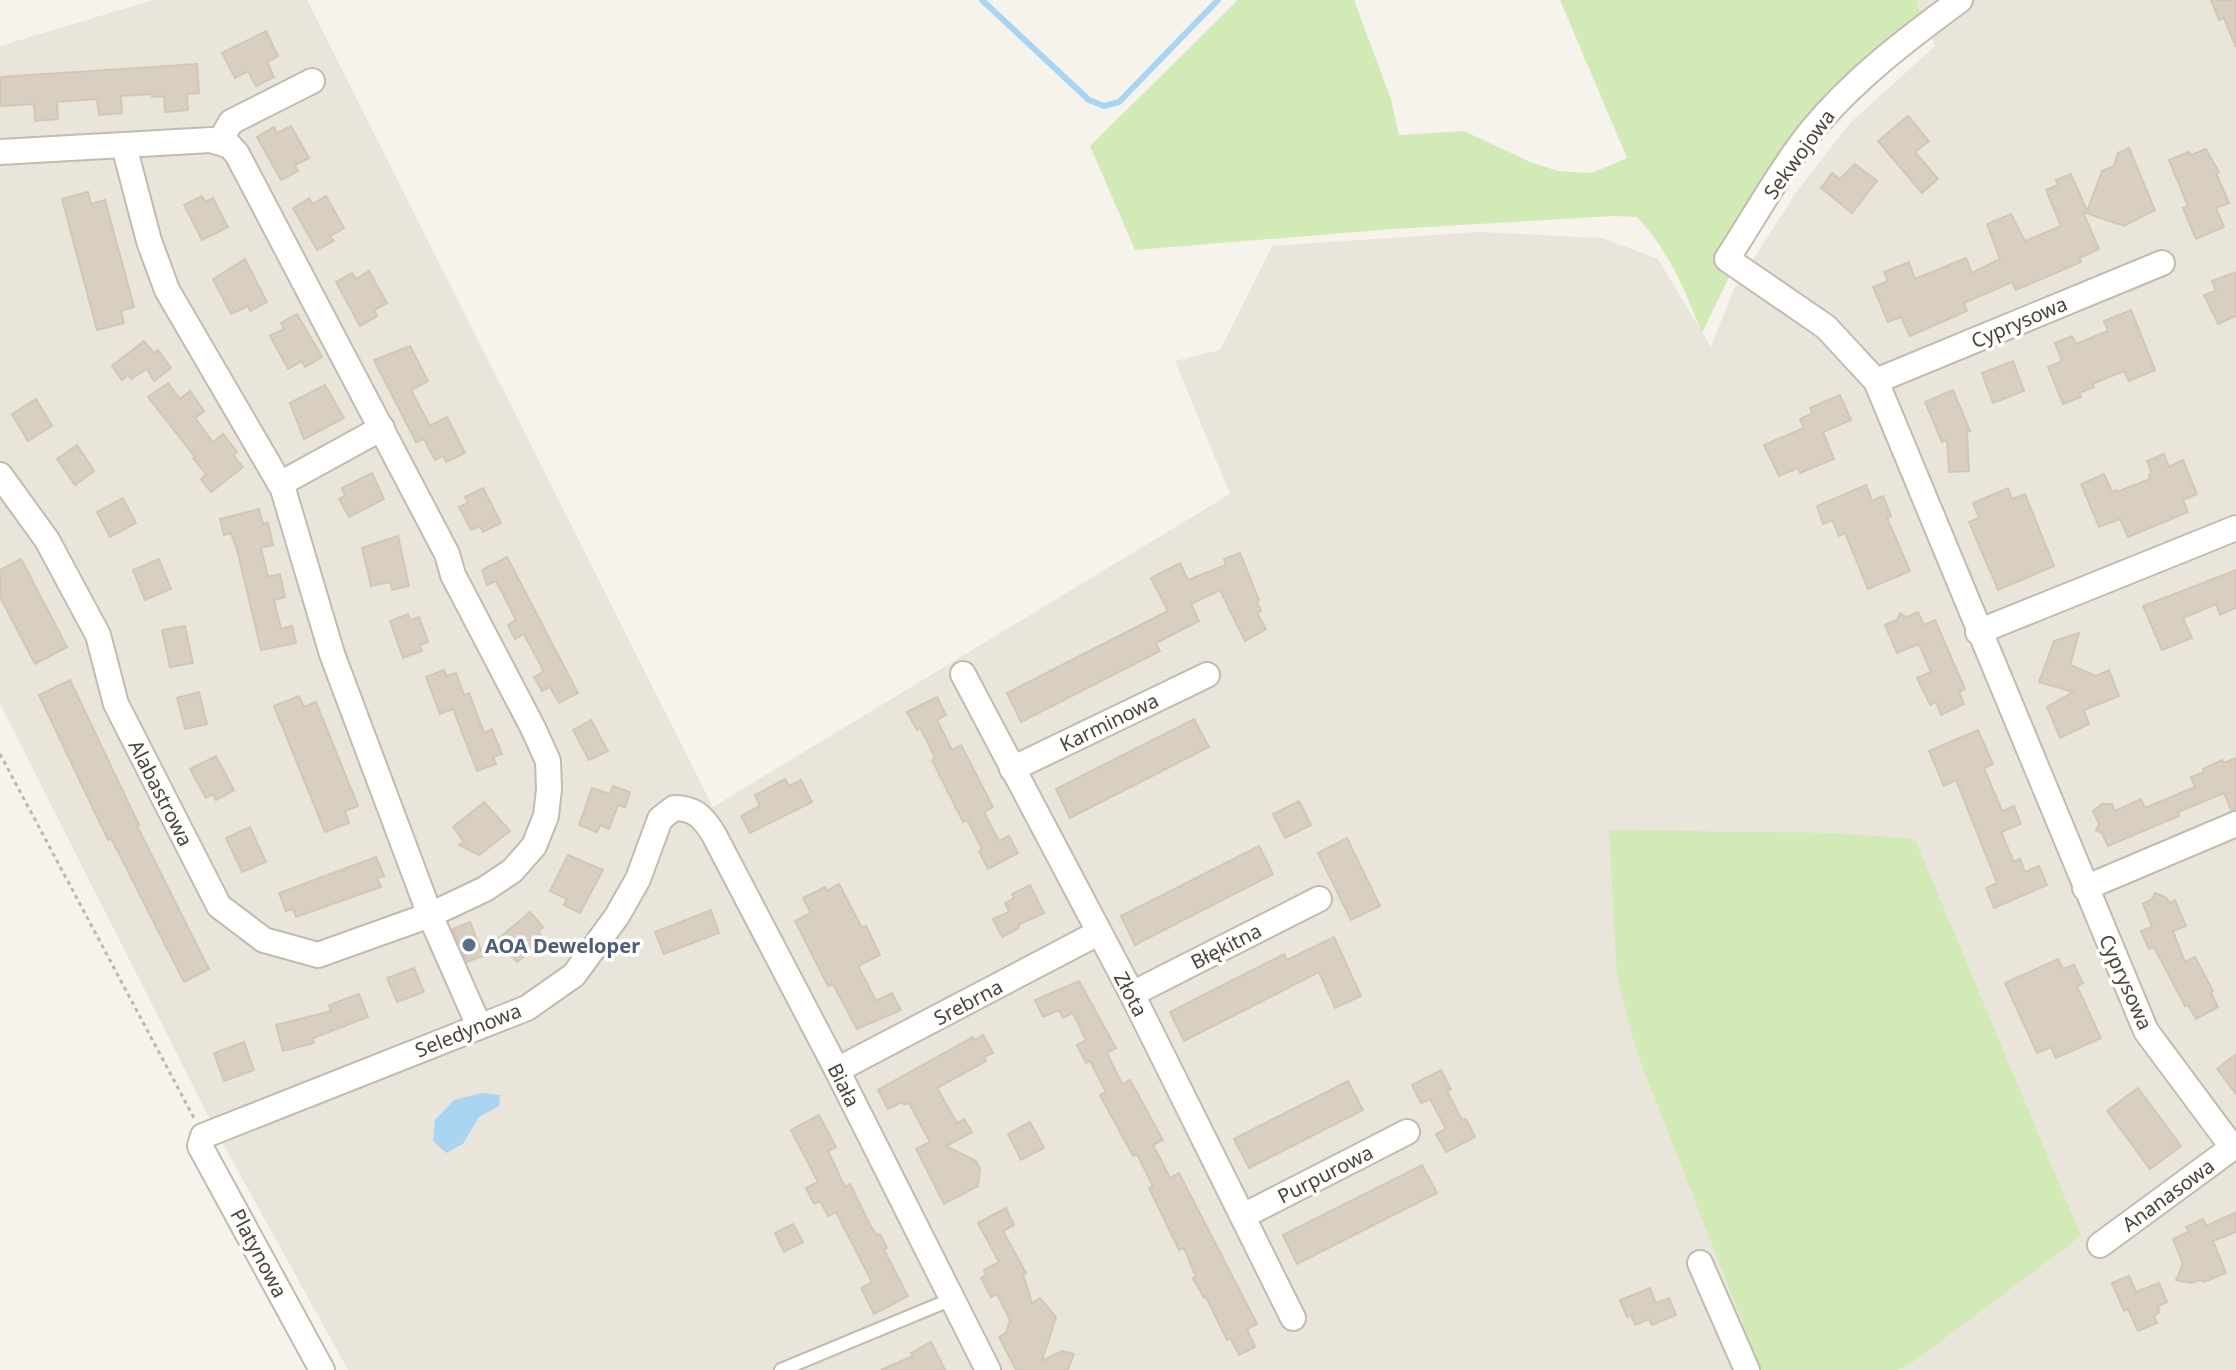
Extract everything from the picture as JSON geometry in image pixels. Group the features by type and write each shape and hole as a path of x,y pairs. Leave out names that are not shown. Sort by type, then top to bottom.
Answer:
{"street":[{"name":"Sekwojowa","path":"1727,259 1791,160 1822,119 1854,84 1960,0"},
{"path":"0,152 220,141 231,122 312,81"},
{"name":"Alabastrowa","path":"0,475 47,540 98,635 116,704 219,906 264,940 318,955 430,915 485,889 512,871 534,846 546,816 548,761 453,575 447,554 242,162 230,146 220,141"},
{"path":"124,146 149,241 167,290 280,484 332,654 430,915 479,1026"},
{"name":"Cyprysowa","path":"1727,259 1826,327 1876,381 2146,1031 2234,1146"},
{"name":"Cyprysowa","path":"1876,381 2162,263"},
{"path":"280,484 382,428"},
{"path":"1978,632 2236,528"},
{"name":"Złota","path":"963,674 1132,994 1293,1318"},
{"name":"Karminowa","path":"1012,769 1207,675"},
{"name":"Seledynowa","path":"203,1136 527,1008 574,975 617,916 638,879 660,819 674,808 689,808"},
{"name":"Biała","path":"689,808 702,817 713,833 988,1370"},
{"path":"2085,888 2236,824"},
{"name":"Błękitna","path":"1132,994 1319,899"},
{"name":"Srebrna","path":"837,1070 1098,933"},
{"name":"Purpurowa","path":"1243,1216 1407,1132"},
{"name":"Platynowa","path":"203,1136 200,1146 322,1370"},
{"name":"Ananasowa","path":"2100,1245 2234,1146"},
{"path":"1700,1263 1747,1370"}],"lane":[{"path":"781,1370 952,1299"}],"path":[{"path":"0,754 203,1136"}],"shaded area":[{"path":"153,0 307,0 713,807 1230,494 1175,361 1220,350 1272,246 1478,232 1602,238 1658,259 1711,347 1733,291 1797,191 1850,123 1935,46 1916,0 2236,0 2236,1370 348,1370 217,1133 0,704 0,46"}],"green space":[{"path":"1238,0 1354,0 1391,99 1399,135 1464,131 1530,162 1558,171 1592,173 1627,158 1560,0 1916,0 1922,16 1848,77 1731,273 1702,333 1667,257 1637,217 1393,229 1135,250 1090,146"},
{"path":"1609,830 1834,833 1915,839 2081,1236 1909,1365 1897,1370 1761,1370 1636,1050 1617,976"}],"water":[{"path":"481,1093 500,1095 499,1106 479,1117 463,1144 446,1153 433,1141 435,1120 454,1100"}],"building":[{"path":"2211,0 2236,0 2236,47 2224,18 2219,20"},
{"path":"266,31 278,56 267,62 274,77 256,86 248,71 235,78 222,53"},
{"path":"197,64 199,93 187,94 188,110 165,112 164,96 152,97 151,94 121,96 122,113 99,115 97,99 57,102 58,119 35,121 34,104 0,106 0,77"},
{"path":"1908,116 1929,141 1915,152 1938,179 1922,193 1878,141"},
{"path":"291,126 309,158 295,165 298,171 281,180 257,137 274,127 277,133"},
{"path":"2129,148 2155,210 2124,226 2083,212 2099,249 2079,258 2081,262 2016,290 2012,282 1964,303 1967,311 1910,336 1901,317 1888,322 1873,287 1888,281 1884,272 1909,262 1915,279 1966,258 1972,273 2000,259 1987,224 2011,214 2025,241 2061,226 2046,190 2058,185 2056,180 2071,174 2087,211 2102,171 2114,166 2118,153"},
{"path":"2206,149 2219,172 2216,173 2229,203 2216,208 2224,227 2196,239 2183,208 2188,206 2169,160"},
{"path":"1855,164 1877,181 1852,213 1821,188 1832,173 1840,179"},
{"path":"88,192 91,204 105,200 134,307 121,311 124,323 97,330 62,199"},
{"path":"202,196 205,202 213,198 228,227 202,240 184,205"},
{"path":"326,196 344,228 330,236 334,241 317,250 293,208 309,198 313,204"},
{"path":"245,259 267,302 250,311 248,306 231,314 213,279"},
{"path":"369,271 387,303 374,310 377,316 360,326 336,282 352,273 356,279"},
{"path":"2236,272 2236,316 2218,324 2204,295 2216,291 2212,281"},
{"path":"2131,310 2155,370 2129,381 2124,371 2092,384 2094,387 2079,393 2081,397 2063,404 2048,367 2062,361 2055,343 2072,336 2076,344 2108,331 2104,321"},
{"path":"297,314 322,357 305,367 302,361 288,369 270,336 284,329 281,323"},
{"path":"144,341 154,353 158,350 171,368 154,381 147,369 131,379 128,375 122,380 112,366"},
{"path":"410,346 428,381 411,390 430,426 447,417 465,453 446,462 443,456 435,460 424,439 416,442 374,360"},
{"path":"2013,361 2024,391 1993,403 1982,373"},
{"path":"168,383 180,399 190,391 204,411 195,418 213,442 223,434 237,452 233,455 243,467 211,492 201,479 206,474 195,457 148,397"},
{"path":"325,385 344,418 304,439 290,403"},
{"path":"1953,390 1970,431 1967,431 1969,471 1949,472 1947,440 1942,442 1925,402"},
{"path":"1840,395 1851,420 1823,432 1834,459 1800,473 1798,468 1779,476 1764,445 1804,428 1800,419 1813,413 1810,408"},
{"path":"36,399 52,426 28,441 12,414"},
{"path":"77,445 94,471 75,485 57,459"},
{"path":"2164,454 2169,467 2183,460 2197,494 2183,500 2188,512 2128,537 2120,519 2099,527 2081,484 2104,474 2112,492 2117,492 2150,479 2152,473 2147,461"},
{"path":"372,473 384,499 349,517 339,499 345,496 342,488"},
{"path":"1866,485 1872,501 1883,496 1891,516 1887,518 1910,571 1868,589 1845,533 1839,536 1832,520 1823,524 1817,506"},
{"path":"483,488 501,523 483,532 480,526 471,530 459,507 468,503 465,497"},
{"path":"2008,488 2012,499 2025,494 2054,566 1998,590 1969,522 1979,518 1973,503"},
{"path":"123,498 136,523 110,537 97,512"},
{"path":"259,509 263,524 268,523 273,545 261,548 268,577 280,574 285,597 274,600 281,629 292,626 296,643 261,650 238,553 231,533 224,535 220,519"},
{"path":"398,536 409,586 392,590 390,582 371,586 362,548"},
{"path":"1240,553 1259,600 1261,611 1257,613 1266,629 1245,641 1220,590 1191,604 1199,621 1156,643 1160,651 1021,722 1007,693 1168,611 1151,578 1180,563 1188,580 1226,565 1224,559"},
{"path":"507,557 578,693 559,703 550,687 542,691 534,677 543,672 542,668 524,634 515,639 508,625 516,620 496,581 487,585 482,570"},
{"path":"21,559 67,647 35,664 0,597 0,570"},
{"path":"159,559 171,589 145,600 133,570"},
{"path":"2236,570 2236,608 2220,615 2216,604 2183,618 2192,638 2162,650 2143,606"},
{"path":"1918,612 1924,625 1935,620 1965,689 1959,692 1964,704 1941,715 1936,702 1930,705 1917,678 1931,672 1919,644 1897,653 1885,625 1897,620 1900,613 1906,617"},
{"path":"408,614 410,620 419,617 428,642 420,645 422,651 403,658 390,621"},
{"path":"185,626 193,663 170,667 162,630"},
{"path":"2079,633 2070,665 2096,676 2109,670 2119,696 2084,710 2089,724 2060,738 2047,707 2073,692 2039,682 2054,641"},
{"path":"444,670 447,676 456,673 464,695 469,693 484,733 492,729 502,754 493,757 496,764 477,771 453,709 440,714 426,677"},
{"path":"70,680 137,826 209,969 184,982 111,838 108,840 39,695"},
{"path":"199,692 207,724 185,729 177,698"},
{"path":"299,696 304,707 316,702 358,806 345,811 349,823 325,832 274,706"},
{"path":"937,697 946,715 937,720 952,750 961,745 993,807 984,812 999,841 1009,836 1018,853 988,869 975,835 967,820 963,822 932,760 935,758 928,743 907,712"},
{"path":"1194,719 1209,747 1070,818 1056,789"},
{"path":"591,720 608,751 589,760 573,730"},
{"path":"1978,730 1993,764 1984,768 2002,811 2014,806 2021,824 2001,832 2014,862 2020,859 2025,872 2039,866 2047,885 1994,908 1986,888 1997,883 1956,780 1944,786 1929,751"},
{"path":"216,756 234,790 216,800 213,794 206,798 190,769"},
{"path":"2236,758 2236,809 2231,810 2224,793 2108,846 2102,833 2096,830 2099,824 2093,811 2102,804 2112,804 2115,811 2141,799 2145,808 2195,787 2191,777 2204,772 2203,769 2222,760 2224,763"},
{"path":"785,779 789,786 801,780 812,802 750,833 741,816 760,806 755,795"},
{"path":"613,786 630,792 625,807 618,805 609,829 600,825 597,832 579,825 592,788 610,794"},
{"path":"1299,801 1311,825 1285,838 1273,814"},
{"path":"484,802 510,831 479,855 459,845 464,842 453,827"},
{"path":"250,827 266,862 242,872 226,838"},
{"path":"1347,838 1380,906 1351,920 1318,853"},
{"path":"1259,846 1273,874 1135,945 1121,916"},
{"path":"568,855 603,870 580,913 564,905 567,899 550,891"},
{"path":"376,857 384,876 377,878 381,887 296,917 293,909 286,911 279,893"},
{"path":"839,884 880,955 858,966 876,1001 892,993 901,1010 857,1029 833,984 828,986 795,921 811,913 803,898"},
{"path":"1030,885 1044,913 1018,925 1019,928 1002,937 993,919 1009,912 1005,903 1014,898 1012,894"},
{"path":"2155,893 2167,898 2169,903 2175,900 2186,926 2173,931 2185,962 2195,957 2213,991 2211,993 2218,1007 2196,1019 2188,1005 2185,1006 2154,947 2149,949 2141,931 2152,927 2143,904"},
{"path":"711,910 719,933 664,954 655,932"},
{"path":"530,912 543,927 538,932 544,939 517,962 498,939"},
{"name":"AOA Deweloper","path":"470,922 483,956 467,962 453,929"},
{"path":"1334,937 1361,996 1335,1008 1319,972 1184,1041 1170,1012 1284,954 1287,960"},
{"path":"2058,959 2063,969 2074,965 2083,983 2077,986 2101,1038 2056,1058 2051,1047 2037,1053 2005,983"},
{"path":"414,968 424,992 397,1002 387,978"},
{"path":"1079,981 1116,1048 1107,1053 1122,1084 1130,1080 1163,1140 1153,1145 1170,1178 1179,1173 1257,1324 1247,1329 1255,1347 1239,1355 1230,1338 1227,1340 1193,1278 1196,1277 1184,1248 1179,1250 1149,1188 1153,1186 1137,1154 1133,1156 1100,1095 1106,1092 1090,1061 1086,1063 1077,1045 1086,1040 1073,1013 1063,1018 1059,1010 1043,1017 1035,1000"},
{"path":"359,994 368,1017 313,1038 314,1043 283,1051 276,1025 331,1011 329,1005"},
{"path":"983,1035 993,1053 984,1057 986,1061 937,1088 957,1123 964,1119 972,1132 946,1146 976,1161 980,1169 978,1186 944,1204 916,1149 930,1142 909,1103 904,1105 902,1102 888,1109 878,1090 973,1037 975,1040"},
{"path":"244,1042 254,1070 224,1081 214,1053"},
{"path":"2236,1054 2236,1094 2217,1069"},
{"path":"1441,1070 1451,1089 1447,1091 1475,1137 1446,1152 1436,1134 1446,1129 1430,1099 1421,1103 1412,1085"},
{"path":"1348,1081 1363,1110 1249,1168 1234,1139"},
{"path":"2138,1088 2181,1146 2150,1169 2107,1111"},
{"path":"819,1115 836,1147 828,1151 845,1187 850,1184 870,1225 877,1235 880,1234 887,1248 884,1250 908,1296 874,1314 861,1288 872,1282 836,1212 828,1216 820,1201 814,1204 806,1188 818,1182 791,1130"},
{"path":"1030,1122 1044,1148 1021,1160 1008,1134"},
{"path":"1422,1165 1437,1193 1297,1264 1283,1235"},
{"path":"1006,1208 1014,1225 1003,1231 1026,1273 1023,1274 1032,1303 1040,1298 1056,1317 1042,1361 1062,1351 1074,1354 1068,1370 1016,1370 999,1337 1006,1333 1010,1320 997,1294 991,1297 981,1278 986,1275 984,1270 999,1262 978,1223"},
{"path":"2236,1212 2236,1232 2213,1241 2226,1273 2204,1282 2176,1280 2183,1264 2173,1239 2189,1232 2186,1227 2203,1219 2206,1226"},
{"path":"793,1224 803,1242 784,1252 775,1233"},
{"path":"2129,1276 2136,1292 2159,1283 2167,1302 2158,1306 2159,1312 2154,1316 2157,1323 2138,1331 2128,1309 2124,1311 2112,1283"},
{"path":"1650,1288 1656,1303 1669,1298 1676,1315 1652,1325 1649,1319 1635,1325 1631,1315 1627,1317 1620,1300"},
{"path":"931,1342 945,1370 881,1370 913,1356 911,1353"}],"waterway":[{"path":"982,0 1089,100 1104,106 1119,102 1218,0"}],"place":[{"name":"AOA Deweloper","path":"469,945"}]}
